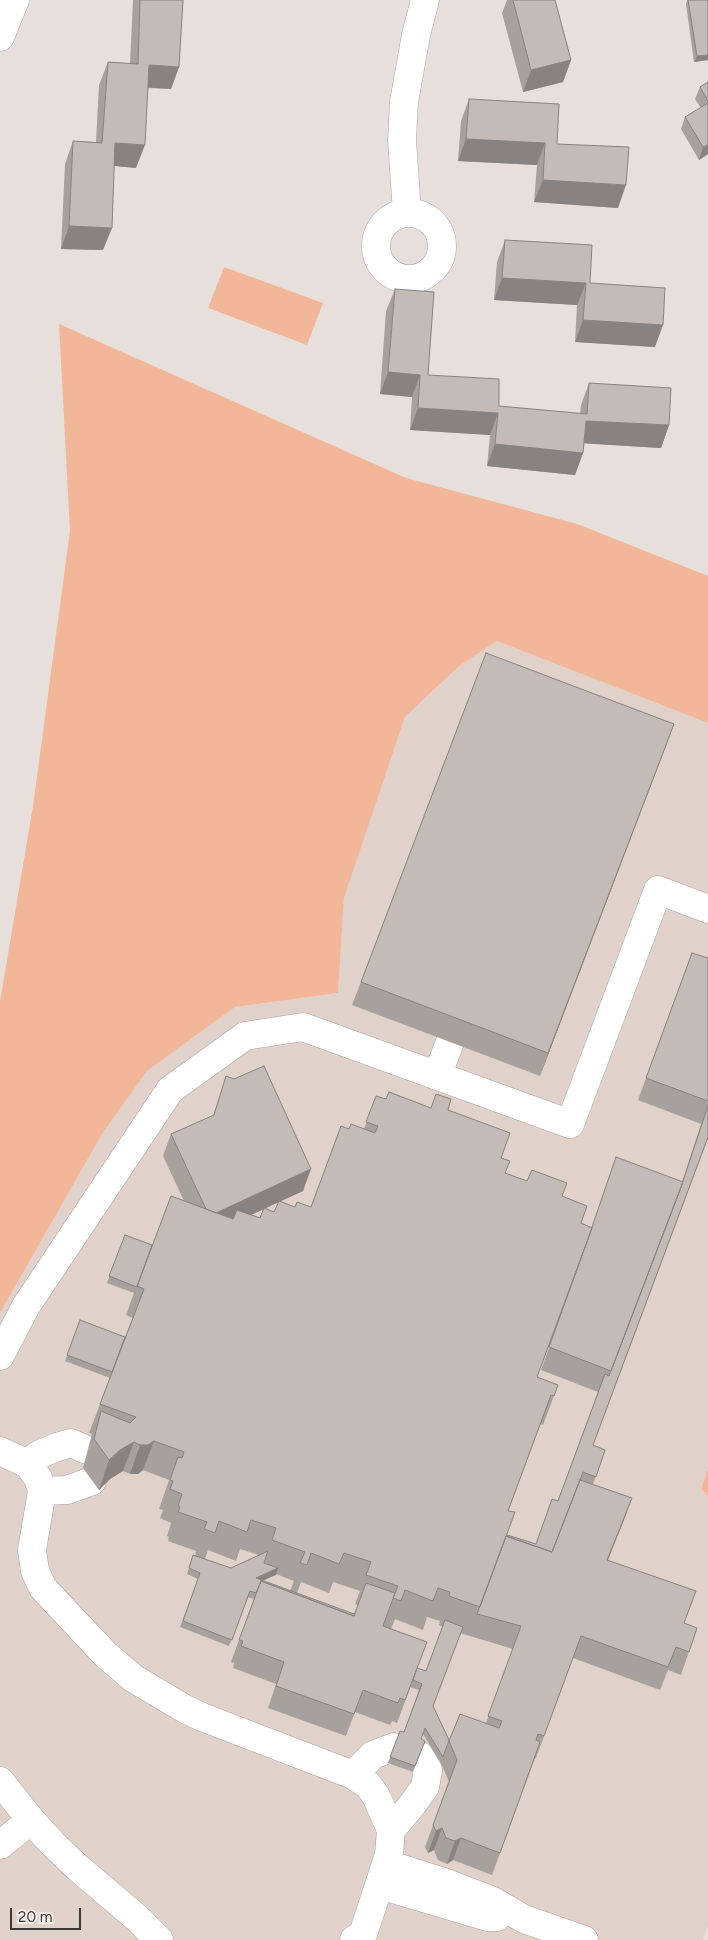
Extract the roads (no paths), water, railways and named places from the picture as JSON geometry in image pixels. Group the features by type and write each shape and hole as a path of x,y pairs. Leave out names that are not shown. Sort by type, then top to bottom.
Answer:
{"street":[{"path":"0,37 16,0"},
{"path":"407,212 402,140 404,102 416,35 425,0"},
{"path":"0,1356 26,1306 170,1090 245,1036 303,1027 570,1124 658,890 708,909"},
{"path":"437,1076 450,1042"},
{"path":"28,1464 38,1455 57,1446 72,1443 87,1450"},
{"path":"0,1450 28,1464 38,1478 42,1492 32,1550 35,1571 43,1588 106,1655 133,1678 202,1717 353,1775 368,1785 376,1796 391,1830 390,1855 363,1934 354,1940"},
{"path":"42,1492 67,1490 92,1481"},
{"path":"353,1775 373,1754 394,1747 419,1755 428,1770 425,1787 391,1830"},
{"path":"0,1780 30,1820 77,1868 137,1918 159,1940"},
{"path":"0,1845 30,1820"},
{"path":"384,1875 488,1917 524,1919 584,1940"}]}
